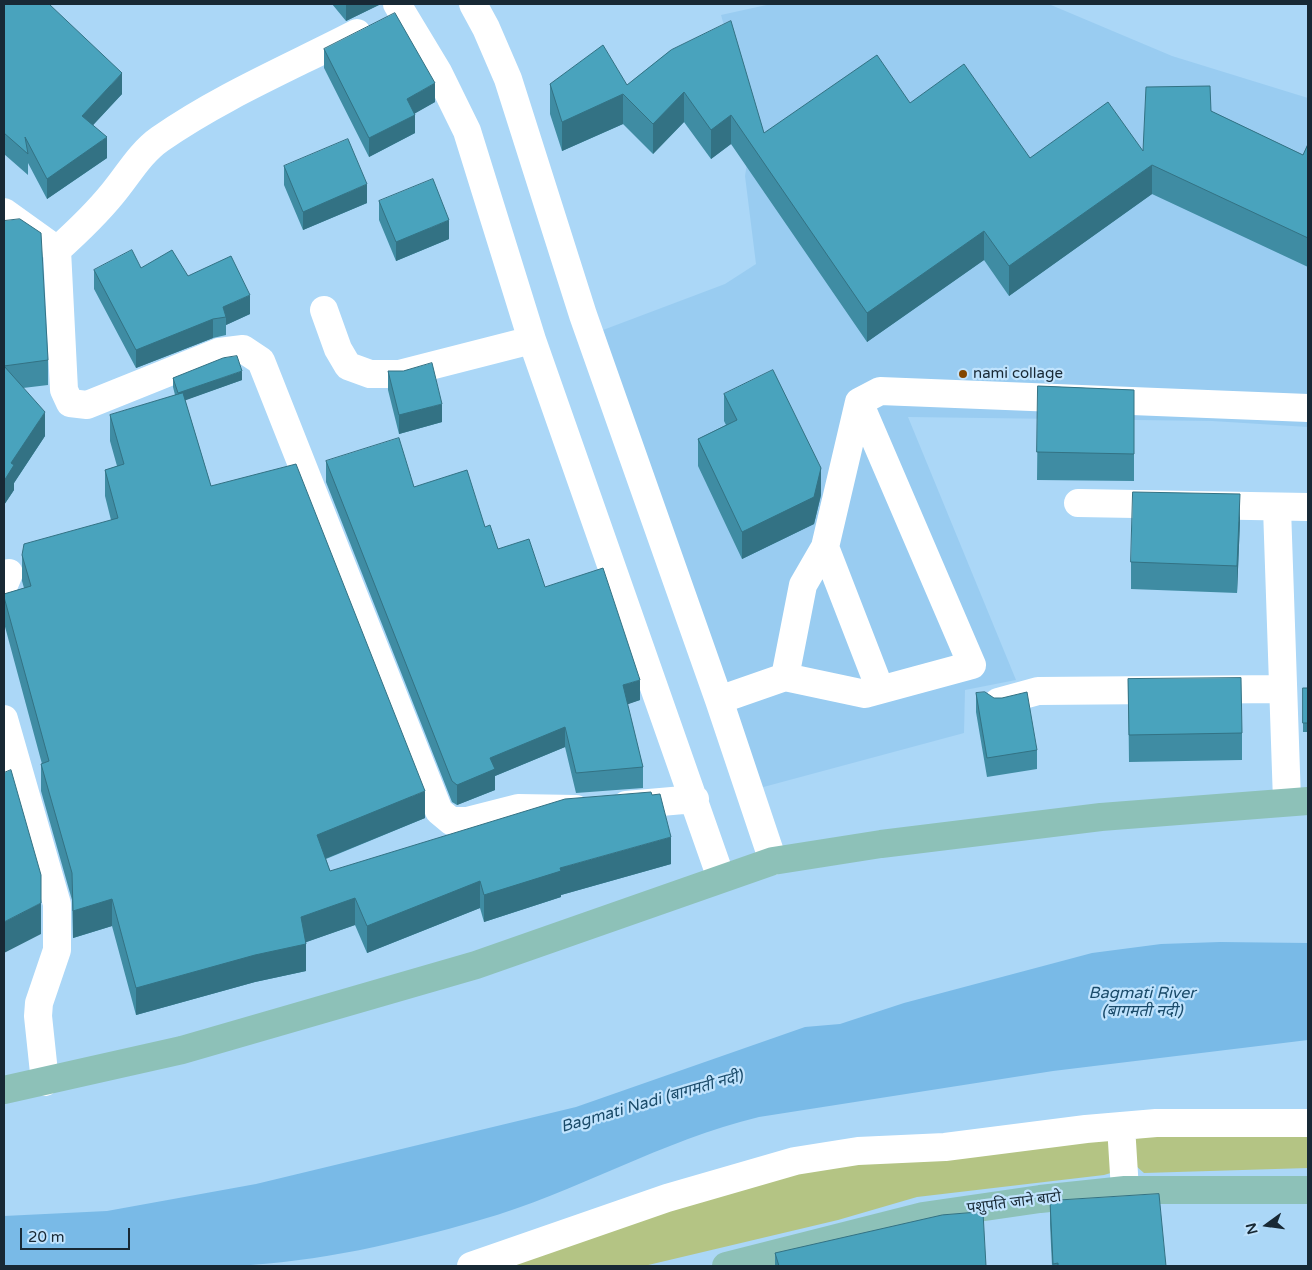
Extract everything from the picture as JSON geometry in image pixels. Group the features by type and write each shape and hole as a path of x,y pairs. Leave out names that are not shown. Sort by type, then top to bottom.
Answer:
{"main road":[{"path":"4,1090 182,1050 476,965 773,861 881,844 1092,818 1298,801"},
{"name":"पशुपति जाने बाटो","path":"726,1266 923,1216 1125,1190 1308,1190"}],"street":[{"path":"473,4 508,78 583,315 719,700 773,861"},
{"path":"695,799 566,810 541,807 518,808 467,821 451,821 439,811 261,361 243,348 219,352 87,405 70,403 64,390 57,250 87,222 112,194 140,157 159,140 229,98 399,7 438,72 467,131 532,340 695,799 721,878"},
{"path":"4,212 57,250"},
{"path":"324,310 338,349 348,366 370,374 399,374 532,340"},
{"path":"784,677 803,585 826,547 859,402 880,391 1308,408"},
{"path":"719,700 784,677 865,694 972,665 859,402"},
{"path":"1078,504 1308,507"},
{"path":"1277,508 1284,689 1298,801"},
{"path":"826,547 880,689"},
{"path":"998,702 1038,691 1284,689"},
{"path":"4,719 57,904 57,950 39,1003 38,1016 45,1082"},
{"path":"471,1266 667,1198 795,1161 858,1151 945,1147 1156,1123 1308,1123"},
{"path":"1121,1126 1125,1190"}],"shaded area":[{"name":"nami collage","path":"771,4 1051,5 1172,56 1308,98 1308,427 1212,421 908,417 1016,680 965,690 964,733 756,789 603,330 725,284 756,264 745,176 753,126 721,15"}],"green space":[{"path":"1142,1135 1308,1135 1308,1168 1144,1173 1136,1166 1134,1140"},
{"path":"1112,1136 1114,1172 1104,1175 917,1197 838,1220 644,1266 497,1266 623,1223 827,1165"}],"water":[{"name":"Bagmati River (बागमती नदी)","path":"1220,942 1308,943 1308,1040 1053,1071 759,1117 688,1139 516,1209 390,1244 328,1256 266,1264 206,1267 4,1266 4,1216 107,1211 256,1184 576,1107 805,1027 840,1024 904,1003 1092,953 1161,944"}],"building":[{"path":"4,4 49,4 122,73 82,116 107,137 47,179 25,137 28,154 4,133"},
{"path":"395,13 435,83 407,99 415,115 369,138 324,49"},
{"path":"731,21 764,133 877,55 910,103 964,64 1030,158 1108,102 1143,151 1146,87 1210,86 1211,111 1303,155 1308,144 1308,238 1152,165 1009,266 984,231 867,313 731,115 711,130 684,92 653,124 623,94 562,122 550,84 603,45 627,85 671,50"},
{"path":"348,139 367,184 303,212 284,166"},
{"path":"433,179 449,220 396,242 379,201"},
{"path":"20,219 41,233 48,360 4,366 4,221"},
{"path":"132,250 141,268 172,250 188,276 231,256 250,295 223,307 226,317 213,319 136,350 94,270"},
{"path":"237,356 242,371 178,393 173,378 223,358"},
{"path":"432,363 442,404 399,415 388,371 403,371"},
{"path":"4,366 45,412 11,463 14,465 4,481"},
{"path":"773,370 821,468 814,497 742,532 698,439 737,420 724,394"},
{"path":"1038,386 1134,390 1134,454 1037,452"},
{"path":"183,393 211,486 296,464 425,791 317,835 330,871 565,799 651,792 652,795 660,794 671,837 560,868 561,871 484,895 480,881 367,926 355,898 301,917 306,944 255,955 136,988 112,899 73,911 72,873 41,764 49,761 4,594 31,586 22,555 24,544 118,518 105,470 124,464 110,415"},
{"path":"399,438 414,487 467,470 485,527 490,525 498,549 529,539 545,587 603,568 640,680 623,685 643,767 576,773 565,727 490,758 495,769 457,785 452,781 326,461"},
{"path":"1133,492 1240,494 1237,566 1131,562"},
{"path":"1241,678 1242,733 1129,735 1128,679"},
{"path":"1303,688 1308,688 1308,723 1303,723"},
{"path":"985,692 994,698 1002,698 1027,692 1037,750 987,758 976,693"},
{"path":"11,770 41,875 41,903 4,922 4,773"},
{"path":"1159,1194 1166,1266 1058,1266 1058,1263 1053,1264 1050,1201"},
{"path":"983,1212 986,1266 779,1266 775,1253 942,1215"}],"place":[{"name":"nami collage","path":"963,374"}],"water label":[{"name":"Bagmati Nadi (बागमती नदी)","path":"652,1102"}]}
